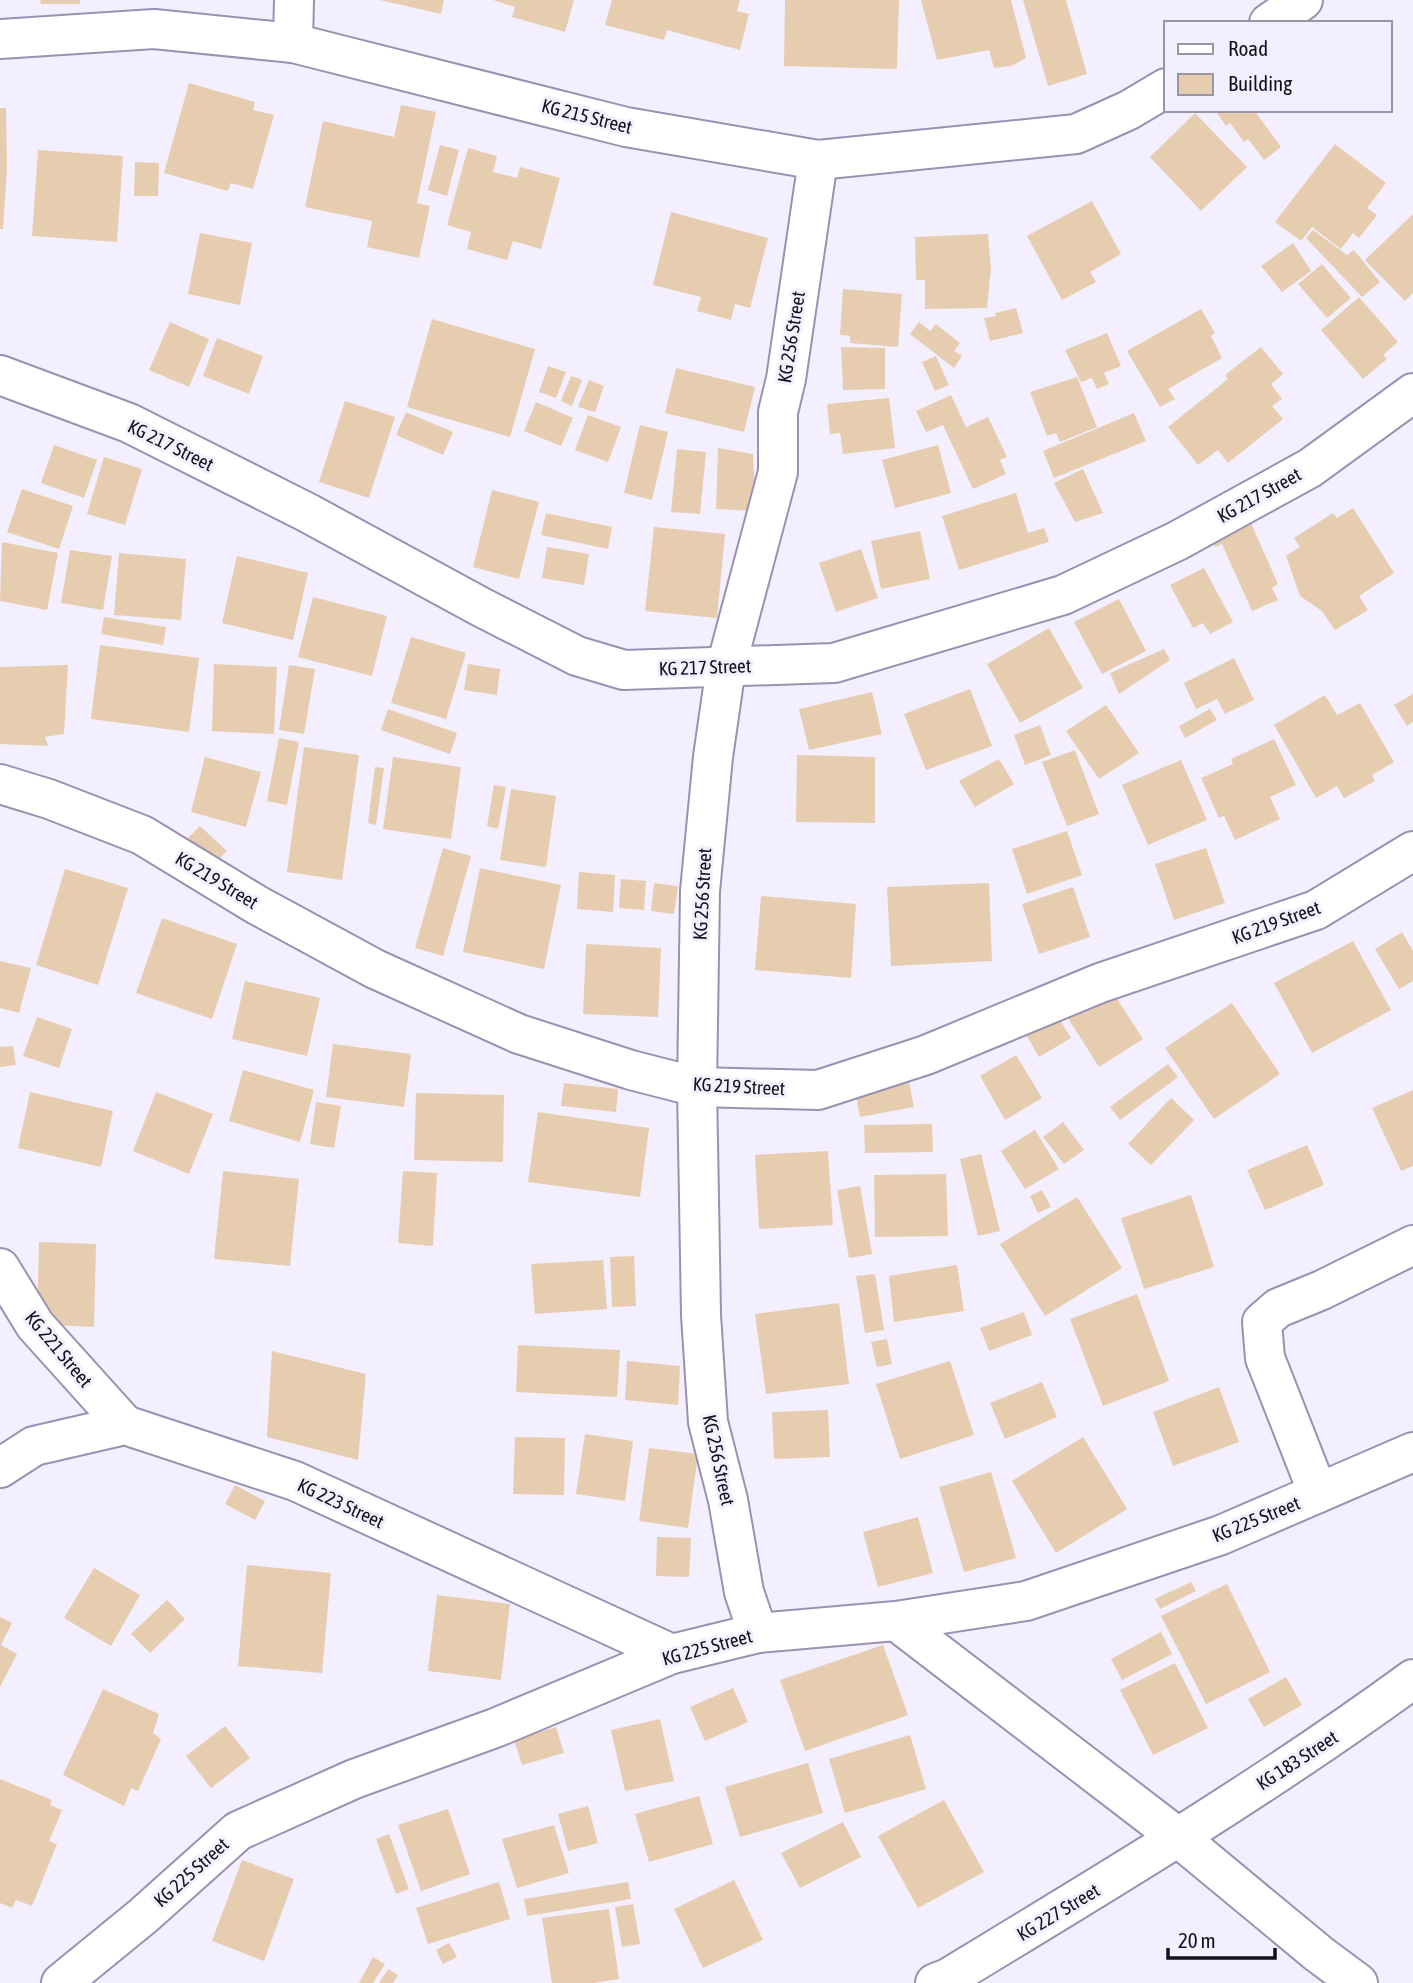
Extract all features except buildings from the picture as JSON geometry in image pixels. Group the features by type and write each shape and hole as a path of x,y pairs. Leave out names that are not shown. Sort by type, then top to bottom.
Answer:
{"street":[{"path":"293,43 294,0"},
{"path":"1272,21 1304,0"},
{"name":"KG 215 Street","path":"0,39 153,29 293,43 626,127 818,160 1076,134 1129,110 1164,89"},
{"name":"KG 256 Street","path":"758,1633 744,1592 728,1500 708,1422 701,1315 697,1087 700,891 713,757 726,667 778,472 778,412 786,379 818,160"},
{"name":"KG 217 Street","path":"0,375 129,423 308,513 577,656 624,670 834,663 1063,595 1177,541 1310,468 1413,393"},
{"name":"KG 219 Street","path":"0,785 49,799 142,835 257,905 363,962 519,1034 631,1070 697,1087 818,1090 926,1055 1100,984 1316,910 1413,852"},
{"path":"1318,1493 1265,1358 1262,1322 1278,1308 1322,1290 1413,1245"},
{"name":"KG 221 Street","path":"0,1268 35,1325 125,1425"},
{"path":"0,1468 34,1446 125,1425"},
{"name":"KG 223 Street","path":"125,1425 295,1481 672,1654"},
{"name":"KG 225 Street","path":"61,1983 143,1916 238,1831 354,1779 495,1728 672,1654 758,1633 896,1621 1026,1601 1221,1535 1413,1452"},
{"path":"896,1621 1179,1838 1358,1983"},
{"name":"KG 183 Street","path":"1179,1838 1341,1732 1413,1679"},
{"name":"KG 227 Street","path":"935,1983 948,1978 1179,1838"}]}
